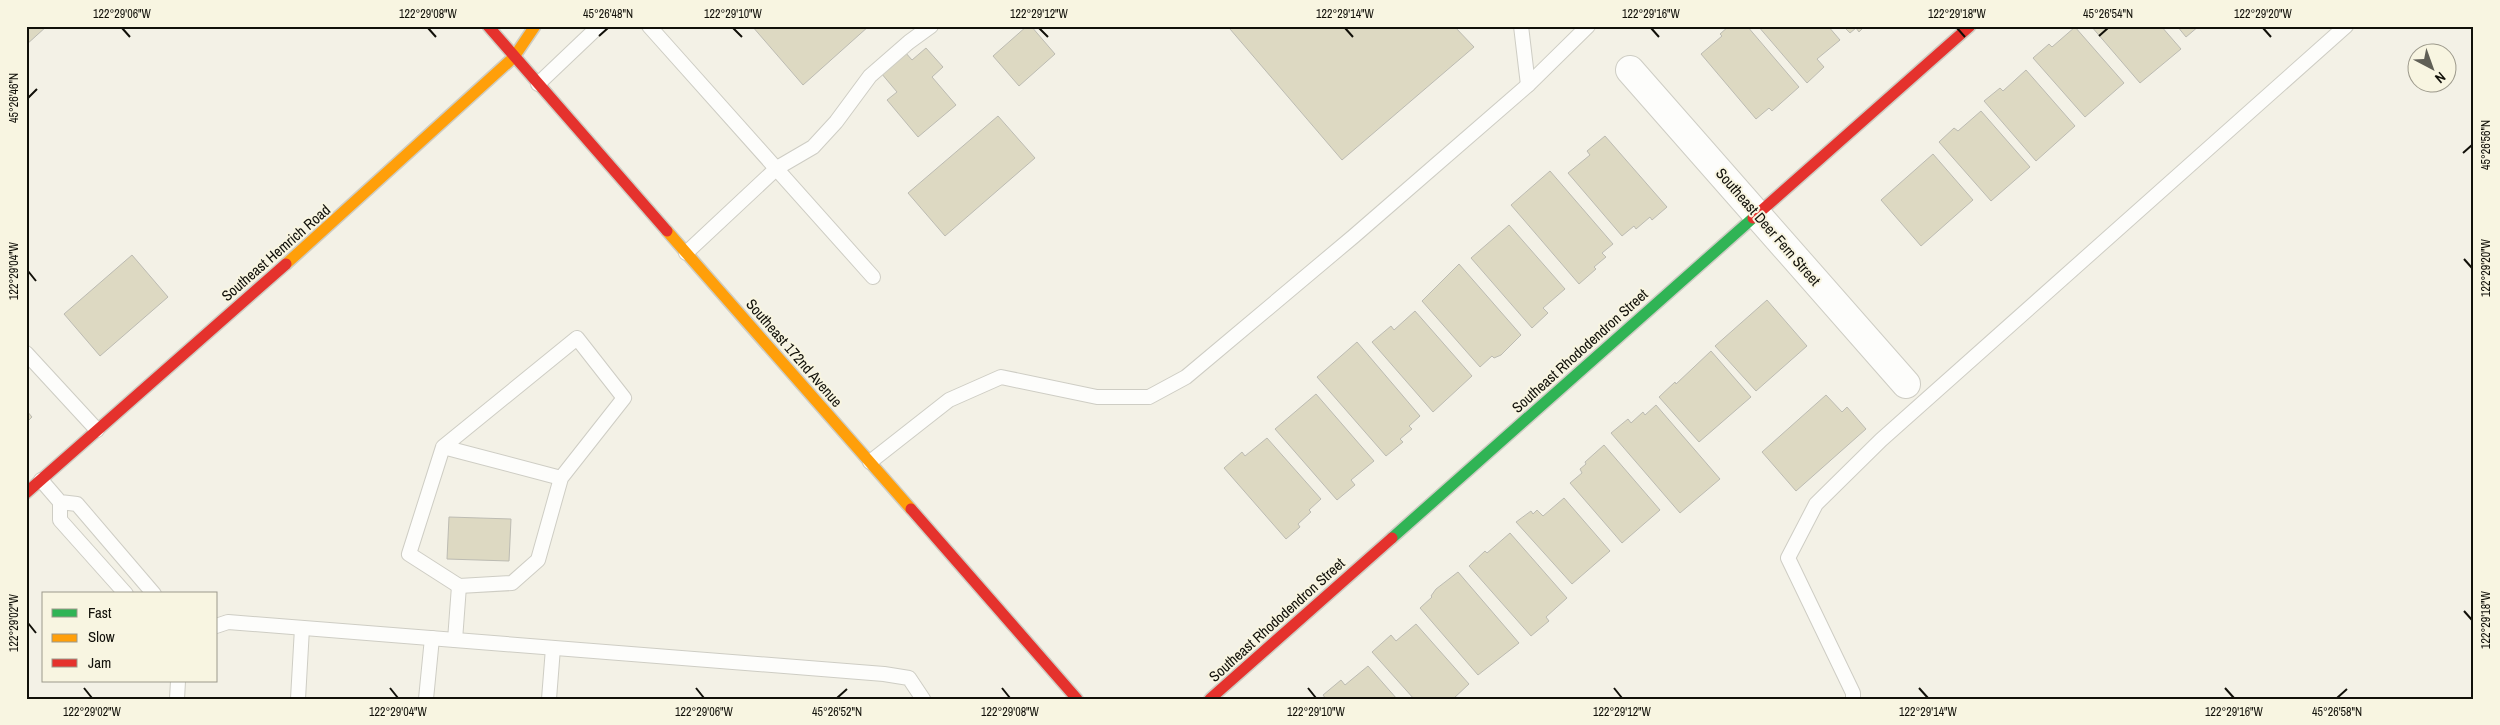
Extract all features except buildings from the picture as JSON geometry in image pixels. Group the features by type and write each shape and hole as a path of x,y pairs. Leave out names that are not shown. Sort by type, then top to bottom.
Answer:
{"street":[{"name":"Southeast 172nd Avenue","path":"488,26 1077,699"},
{"name":"Southeast Hemrich Road","path":"26,493 342,215 514,57 535,26"},
{"name":"Southeast Rhododendron Street","path":"1210,699 1970,26"},
{"name":"Southeast Deer Fern Street","path":"1630,70 1906,384"}],"lane":[{"path":"538,84 599,26"},
{"path":"649,26 874,277"},
{"path":"686,252 777,168 813,147 836,122 870,76 909,42 931,26"},
{"path":"1521,26 1528,85"},
{"path":"870,462 949,400 1001,377 1097,397 1148,397 1186,377 1354,236 1528,85 1588,26"},
{"path":"1853,699 1852,693 1788,558 1816,504 1881,440 2346,26"},
{"path":"578,338 624,398 561,478 538,560 512,583 459,586 409,554 443,447 578,338"},
{"path":"26,353 97,430"},
{"path":"443,447 561,478"},
{"path":"41,480 60,502 60,520 124,592"},
{"path":"60,502 76,504 152,592"},
{"path":"455,640 459,586"},
{"path":"218,625 228,622 884,674 909,678 923,699"},
{"path":"298,699 302,628"},
{"path":"426,699 432,638"},
{"path":"549,699 553,648"},
{"path":"177,699 178,682"}],"traffic: fast":[{"path":"1392,538 1753,218"}],"traffic: slow":[{"path":"286,264 514,57 535,26"},
{"path":"667,231 911,509"}],"traffic: jam":[{"path":"488,26 667,231"},
{"path":"1753,218 1970,26"},
{"path":"26,493 286,264"},
{"path":"911,509 1077,699"},
{"path":"1210,699 1392,538"}]}
